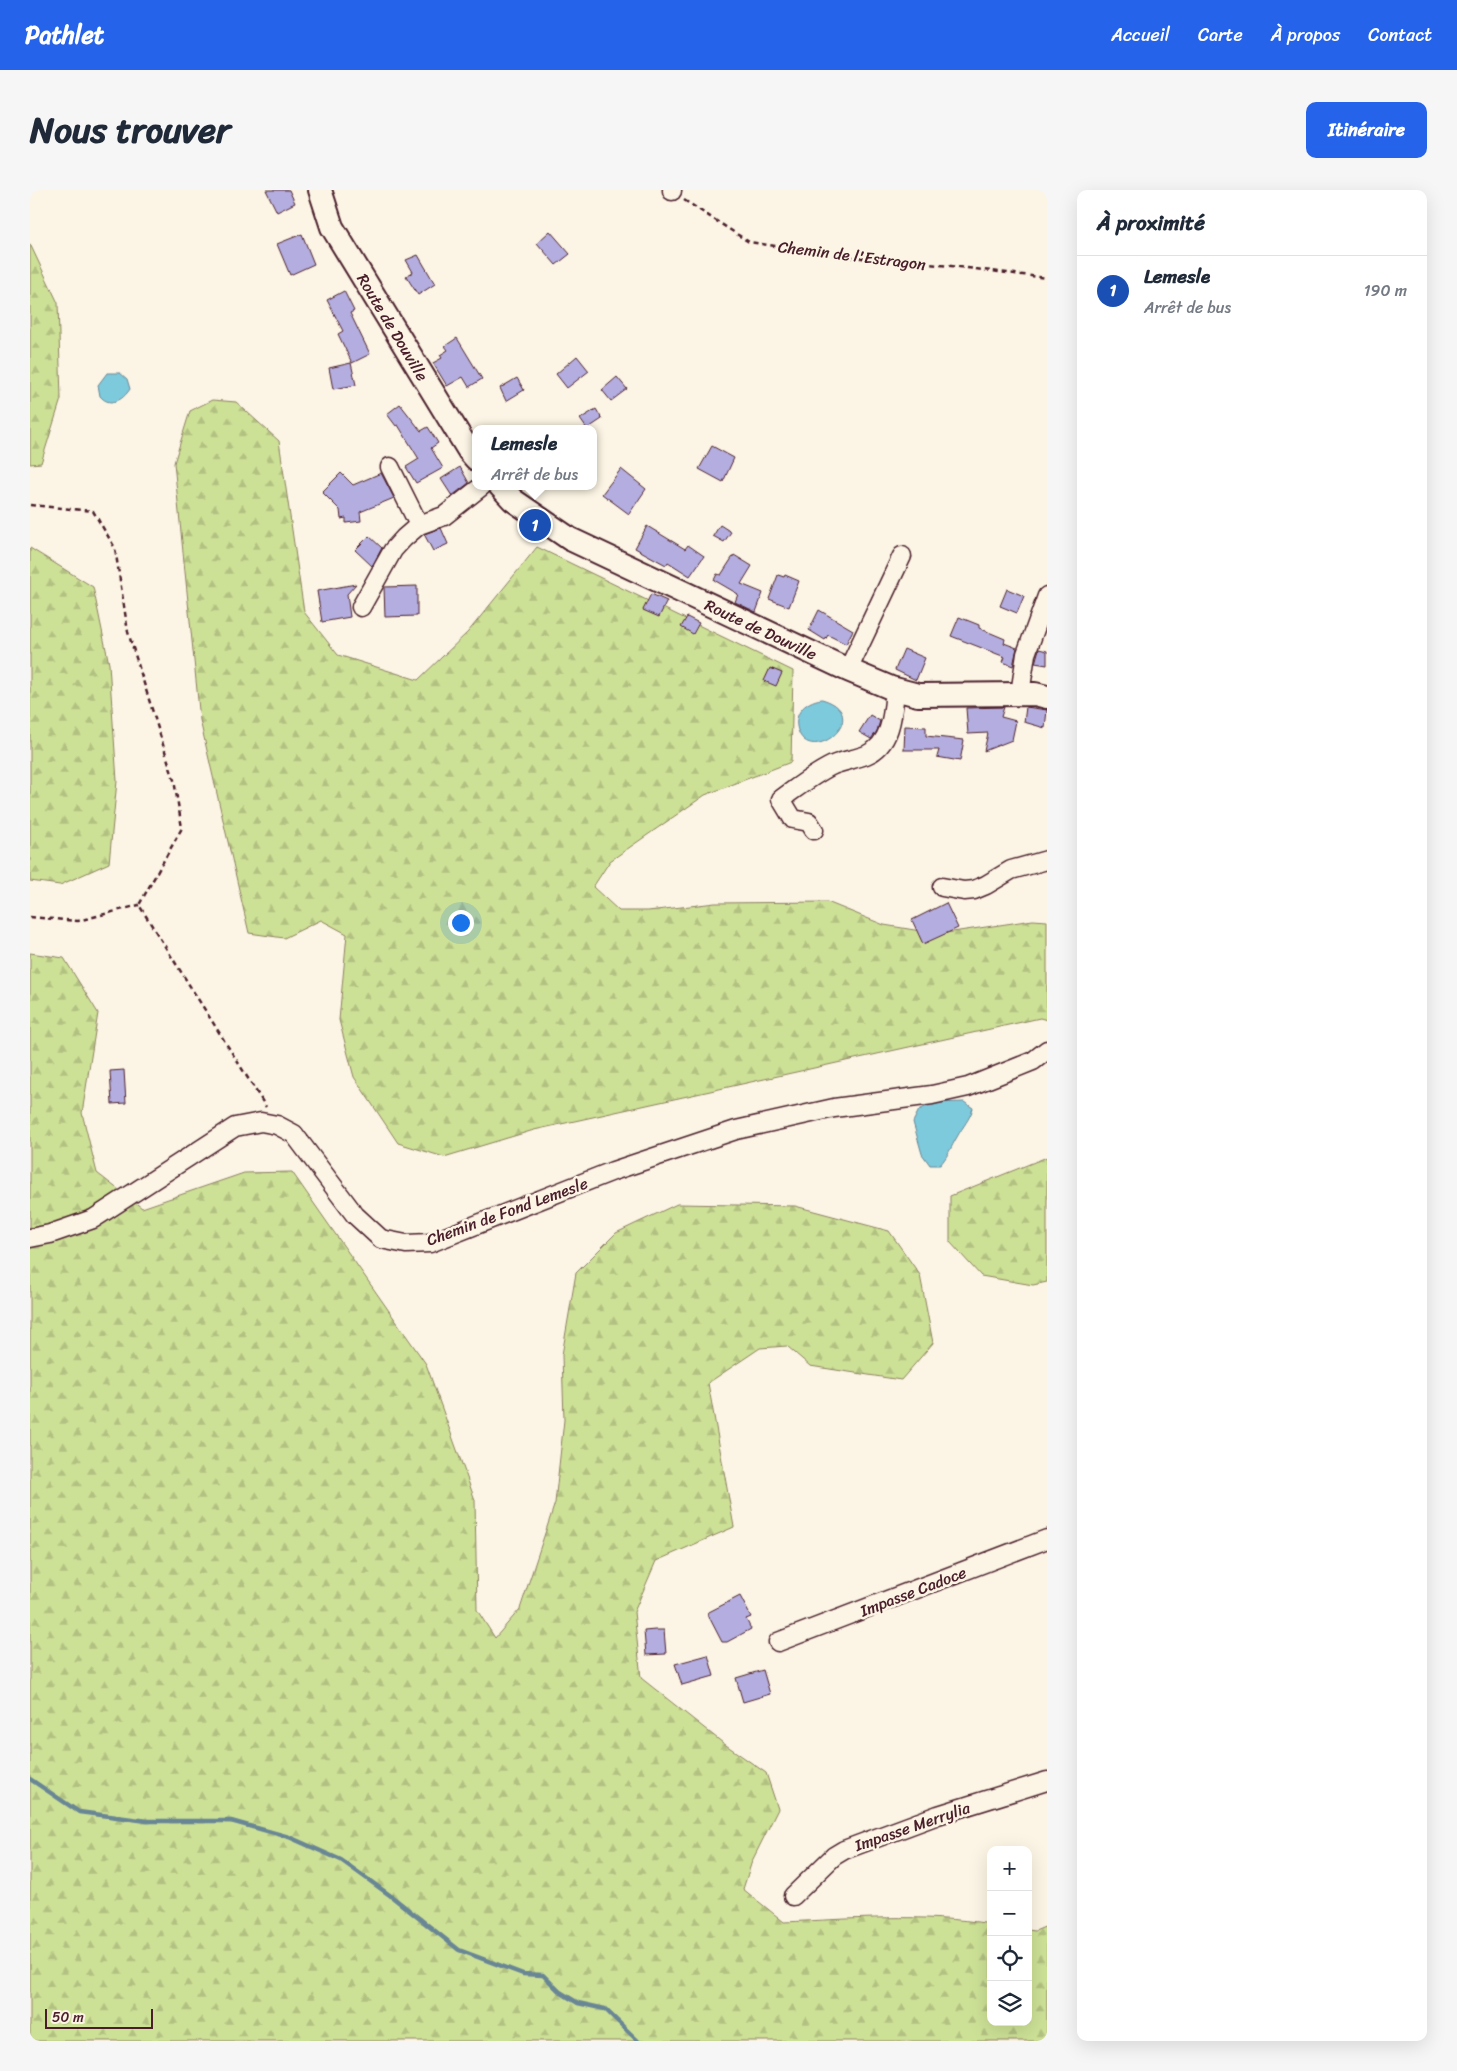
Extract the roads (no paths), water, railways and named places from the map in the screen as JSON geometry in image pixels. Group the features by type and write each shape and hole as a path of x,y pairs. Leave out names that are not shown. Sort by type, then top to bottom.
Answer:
{"main road":[{"name":"Route de Douville","path":"320,190 332,227 472,454"},
{"name":"Route de Douville","path":"504,490 513,500 570,539 848,670 896,689 918,694 1035,694 1047,697"}],"street":[{"path":"390,467 419,525"},
{"path":"361,608 394,550 419,525 444,516 477,490"},
{"path":"848,670 902,556"},
{"path":"1020,694 1026,654 1047,596"},
{"path":"814,830 809,822 793,820 782,799 806,781 827,769 868,755 880,744 891,727 896,689"},
{"path":"942,887 974,890 1011,870 1047,860"},
{"name":"Chemin de Fond Lemesle","path":"30,1238 50,1234 93,1219 235,1127 261,1122 277,1125 294,1134 355,1215 381,1239 406,1244 430,1243 613,1172 736,1130 834,1108 932,1095 968,1087 1033,1061 1047,1050"},
{"name":"Impasse Cadoce","path":"778,1642 1047,1539"},
{"name":"Impasse Merrylia","path":"793,1896 834,1856 844,1850 938,1815 1047,1781"}],"water":[{"path":"107,373 120,373 127,379 130,389 120,399 112,402 104,400 100,396 98,385"},
{"path":"822,699 836,706 842,715 842,724 836,733 827,740 817,743 808,742 800,735 797,728 798,716 804,706 815,700"},
{"path":"964,1102 973,1108 968,1119 940,1165 930,1165 922,1154 913,1122 919,1110 933,1103"}],"waterway":[{"path":"30,1779 79,1812 147,1821 231,1821 289,1837 341,1860 391,1896 459,1950 523,1974 543,1975 560,1992 578,2003 605,2009 638,2041"}],"place":[{"name":"Lemesle","path":"535,525"}]}
